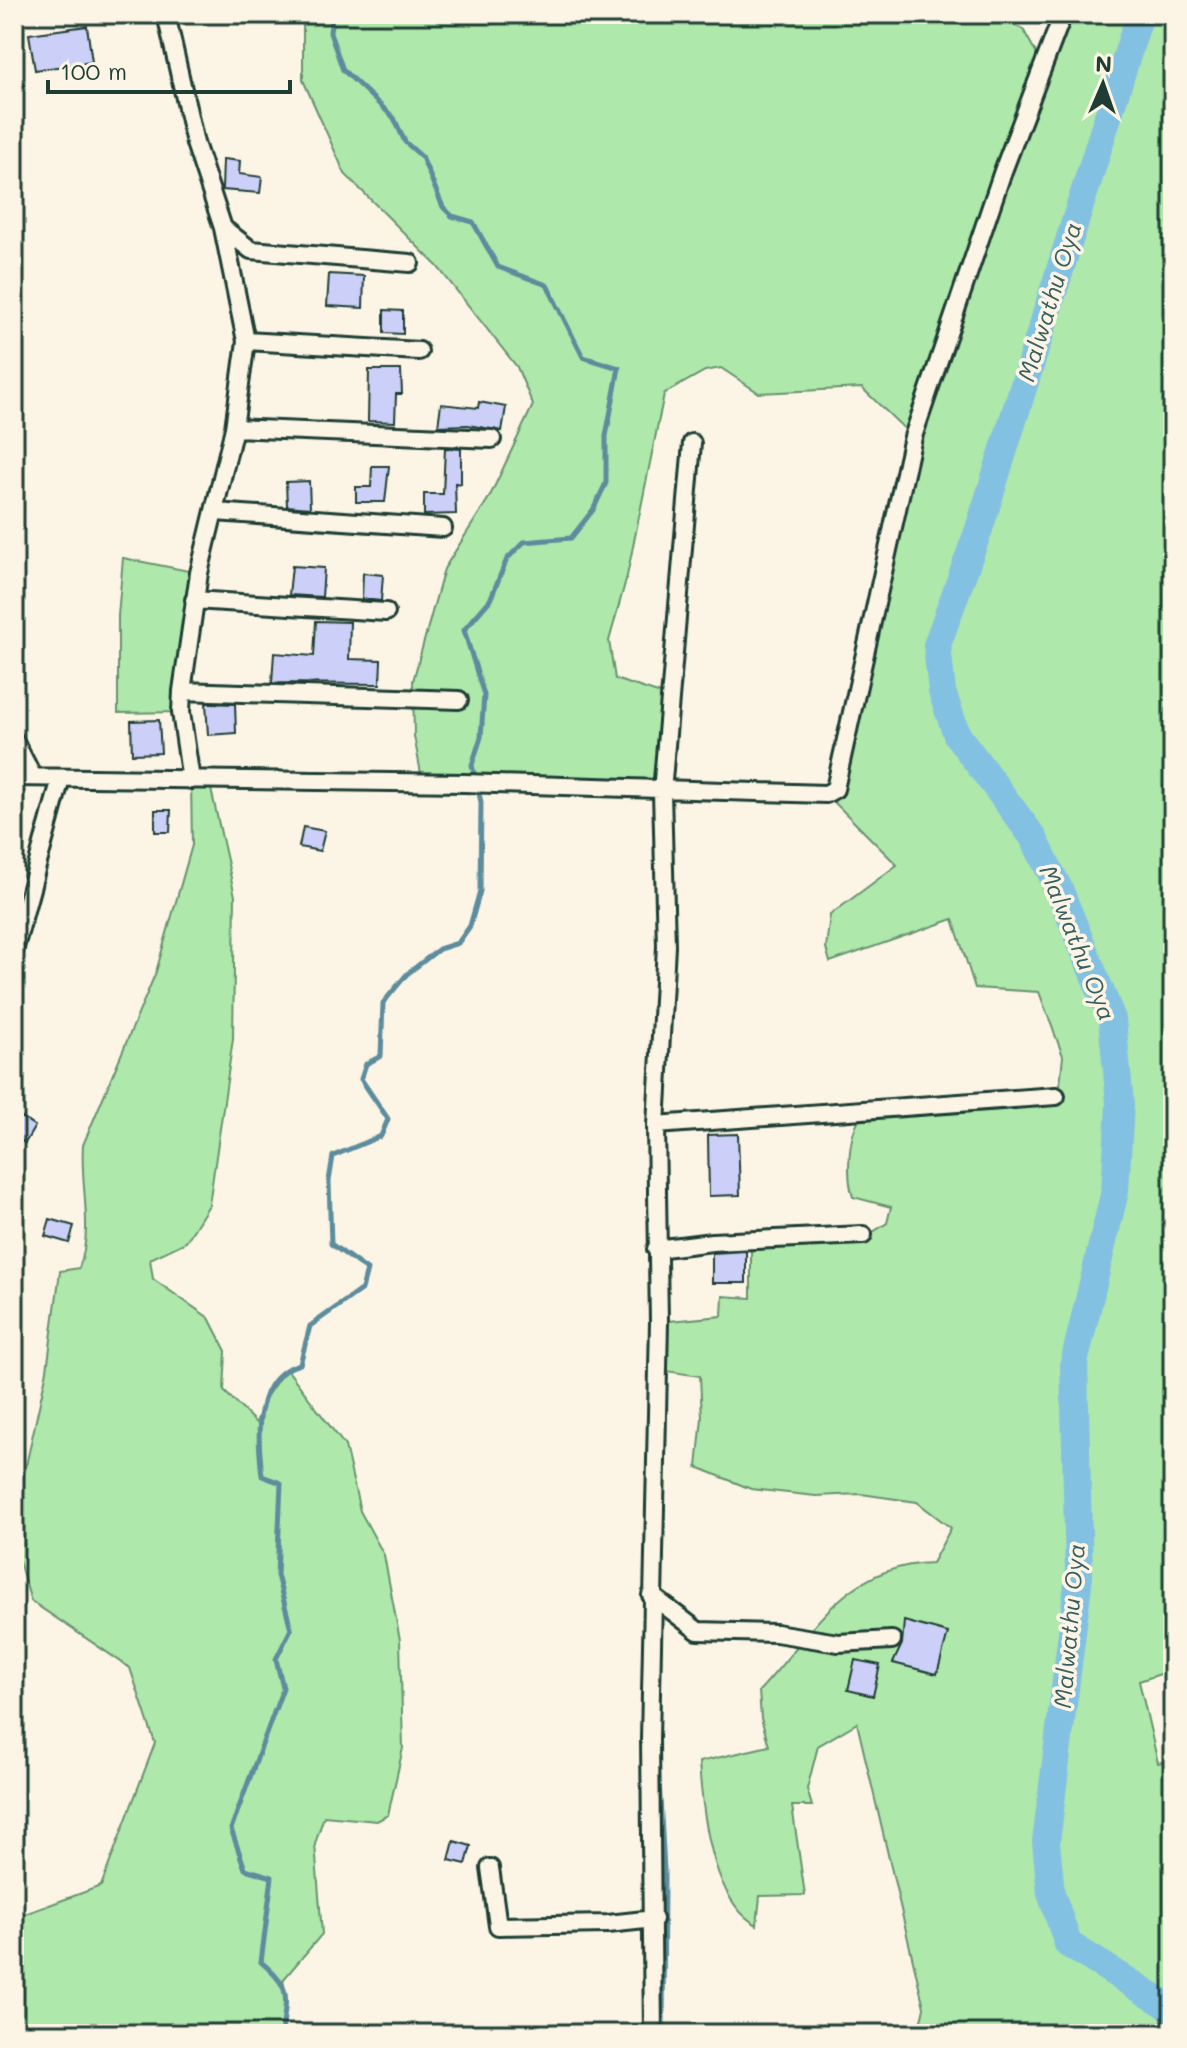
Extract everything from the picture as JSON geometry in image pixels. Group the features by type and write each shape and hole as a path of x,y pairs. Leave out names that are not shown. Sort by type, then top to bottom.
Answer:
{"street":[{"path":"166,14 195,143 223,228 246,341 234,428 194,600 182,691 181,712 191,780"},
{"path":"14,777 464,783 662,792 826,794 835,789 913,437 1012,144 1063,14"},
{"path":"223,228 251,250 410,263"},
{"path":"246,341 419,351"},
{"path":"234,428 492,439"},
{"path":"653,2034 651,1595 659,1370 656,1125 666,946 662,792 692,443"},
{"path":"215,512 443,528"},
{"path":"194,600 386,612"},
{"path":"182,691 459,700"},
{"path":"14,740 33,777"},
{"path":"14,951 61,778"},
{"path":"656,1125 1056,1096"},
{"path":"656,1249 712,1242 863,1235"},
{"path":"651,1595 698,1631 776,1633 838,1643 892,1640"},
{"path":"490,1868 498,1926 608,1924 654,1919"}],"green space":[{"path":"303,14 987,14 1023,29 1041,62 1063,14 1173,14 1173,1670 1139,1681 1158,1763 1173,1759 1173,2034 918,2034 924,2007 857,1723 818,1746 807,1789 812,1806 792,1806 805,1895 760,1896 757,1925 741,1913 719,1875 703,1804 699,1762 769,1746 761,1718 759,1691 814,1626 852,1590 875,1576 901,1567 932,1563 951,1528 917,1502 861,1494 816,1496 751,1489 697,1467 702,1418 700,1376 659,1370 659,1322 722,1316 723,1296 751,1298 751,1244 865,1237 887,1223 891,1207 853,1197 849,1167 851,1143 862,1115 1026,1095 1060,1085 1063,1056 1039,992 975,988 953,919 830,962 826,948 830,915 897,865 826,794 913,437 862,388 759,393 721,368 705,371 664,394 627,576 609,641 615,679 670,697 662,792 423,784 414,736 413,681 444,569 490,496 533,405 517,367 437,266 345,174 303,80"},
{"path":"123,558 199,573 181,712 118,713 118,616"},
{"path":"191,780 209,780 235,896 233,1039 209,1205 186,1242 150,1259 153,1279 209,1318 226,1351 224,1391 256,1423 264,1400 286,1368 345,1446 360,1511 384,1555 400,1640 403,1748 388,1815 377,1821 324,1816 315,1844 322,1934 283,1980 287,2000 282,2034 14,2034 14,1918 101,1886 155,1743 130,1668 31,1601 14,1545 14,1520 47,1370 60,1271 79,1268 86,1238 83,1145 156,972 192,845"}],"building":[{"path":"87,26 92,62 35,70 29,34"},
{"path":"223,159 240,161 239,174 262,177 260,193 222,190"},
{"path":"329,274 364,276 363,308 327,306"},
{"path":"384,310 403,311 403,334 384,333"},
{"path":"369,370 401,370 402,394 396,394 395,422 368,421"},
{"path":"479,402 506,407 502,431 468,425 438,426 441,404 478,408"},
{"path":"445,448 461,449 461,484 455,483 456,514 424,515 424,494 443,494"},
{"path":"372,466 389,466 385,502 356,502 356,487 371,487"},
{"path":"309,481 310,508 287,506 286,482"},
{"path":"292,566 324,568 322,597 289,595"},
{"path":"363,573 383,575 381,601 362,599"},
{"path":"316,621 350,622 349,659 381,660 380,684 272,683 274,653 314,656"},
{"path":"206,703 235,704 236,733 208,735"},
{"path":"159,720 161,753 132,754 131,721"},
{"path":"155,810 171,810 170,832 155,832"},
{"path":"303,827 325,831 320,851 299,847"},
{"path":"14,1113 35,1126 25,1143 14,1136"},
{"path":"738,1134 740,1195 709,1196 708,1135"},
{"path":"50,1219 74,1226 69,1243 45,1236"},
{"path":"746,1251 746,1283 712,1283 712,1253"},
{"path":"904,1621 948,1633 937,1674 893,1663 902,1644"},
{"path":"855,1660 880,1665 873,1696 848,1690"},
{"path":"454,1841 471,1846 466,1864 449,1860"}],"waterway":[{"path":"282,2034 285,2010 283,1986 261,1962 272,1877 245,1869 231,1829 283,1688 276,1659 291,1629 277,1575 281,1483 262,1476 259,1444 261,1411 265,1395 273,1382 284,1371 300,1364 310,1326 362,1289 367,1270 331,1244 329,1181 333,1156 381,1136 388,1119 361,1079 366,1064 381,1056 383,1003 407,974 439,949 458,943 470,926 480,891 481,802 472,765 481,737 484,695 464,630 490,600 507,559 524,542 571,538 593,510 606,483 606,436 619,368 583,357 547,285 498,267 473,222 452,216 443,207 422,157 405,142 394,118 343,70 330,33 332,14"},
{"name":"Malwathu Oya","path":"1140,14 979,529 937,645 942,692 957,735 1033,837 1059,889 1112,1019 1120,1104 1115,1191 1074,1363 1079,1576 1046,1842 1051,1893 1068,1944 1173,2009"},
{"path":"658,1762 664,1870 663,2034"}]}
